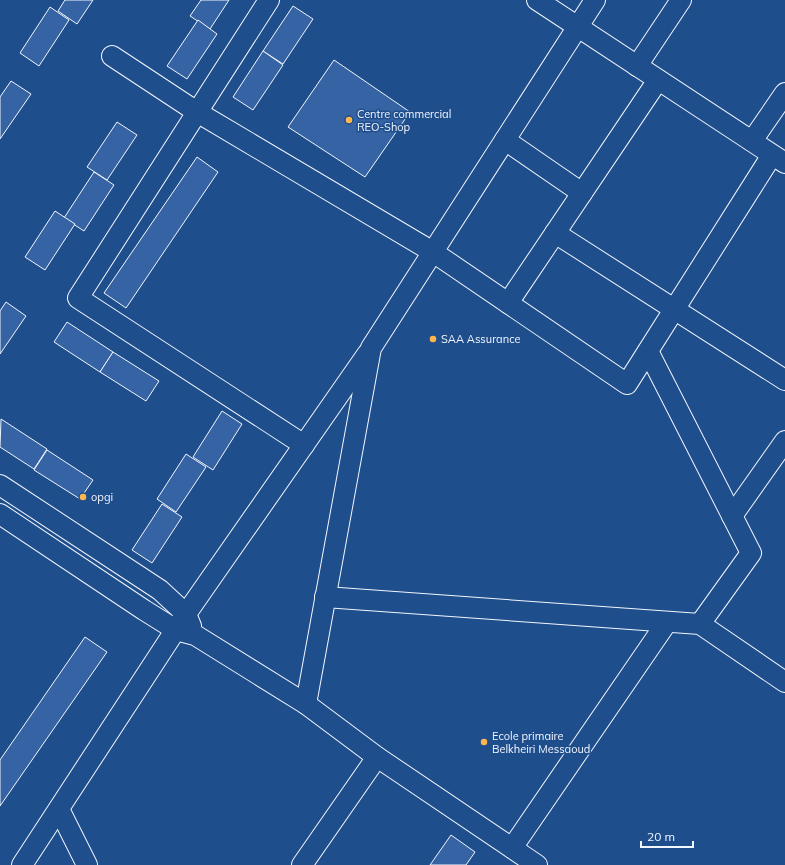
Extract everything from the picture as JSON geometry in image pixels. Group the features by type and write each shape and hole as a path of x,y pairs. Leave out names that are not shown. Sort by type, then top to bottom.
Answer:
{"street":[{"path":"269,0 78,298 304,444"},
{"path":"112,56 197,112 433,252 626,384 674,309 779,159 537,0"},
{"path":"22,865 181,622 371,348 595,0"},
{"path":"637,66 681,0"},
{"path":"508,303 658,80"},
{"path":"752,141 785,93"},
{"path":"505,140 582,193"},
{"path":"556,232 785,380"},
{"path":"306,704 371,348"},
{"path":"648,351 751,553 700,624"},
{"path":"732,516 785,441"},
{"path":"0,485 160,590 181,622 195,635 306,704 377,757 537,865"},
{"path":"0,514 144,610 181,622"},
{"path":"325,598 700,624 785,682"},
{"path":"512,848 667,622"},
{"path":"302,865 377,757"},
{"path":"59,809 87,865"}],"building":[{"path":"65,0 93,0 77,24 58,11"},
{"path":"201,0 229,0 210,29 190,16"},
{"path":"293,6 313,19 283,64 263,51"},
{"path":"50,7 69,20 39,66 20,53"},
{"path":"198,20 217,34 187,79 167,66"},
{"path":"263,51 283,65 253,110 233,97"},
{"name":"Centre commercial REO-Shop","path":"334,60 410,112 365,177 288,127"},
{"path":"11,81 31,94 0,139 0,97"},
{"path":"117,122 137,135 107,180 87,167"},
{"path":"197,157 218,172 126,308 104,293"},
{"path":"94,172 114,185 84,231 64,218"},
{"path":"55,211 75,224 45,270 25,257"},
{"path":"6,302 26,316 0,354 0,311"},
{"path":"67,322 113,352 100,372 54,342"},
{"path":"113,352 159,381 146,401 100,372"},
{"path":"222,411 242,424 213,470 193,457"},
{"path":"1,419 47,449 34,469 0,447"},
{"path":"47,450 93,480 80,499 34,470"},
{"path":"186,454 206,467 176,512 157,499"},
{"path":"162,504 182,517 152,563 132,550"},
{"path":"85,637 107,652 0,806 0,760"},
{"path":"451,835 475,852 466,865 430,865"}],"place":[{"name":"Centre commercial REO-Shop","path":"349,120"},
{"name":"SAA Assurance","path":"433,339"},
{"name":"opgi","path":"83,497"},
{"name":"Ecole primaire Belkheiri Messaoud","path":"484,742"}]}
